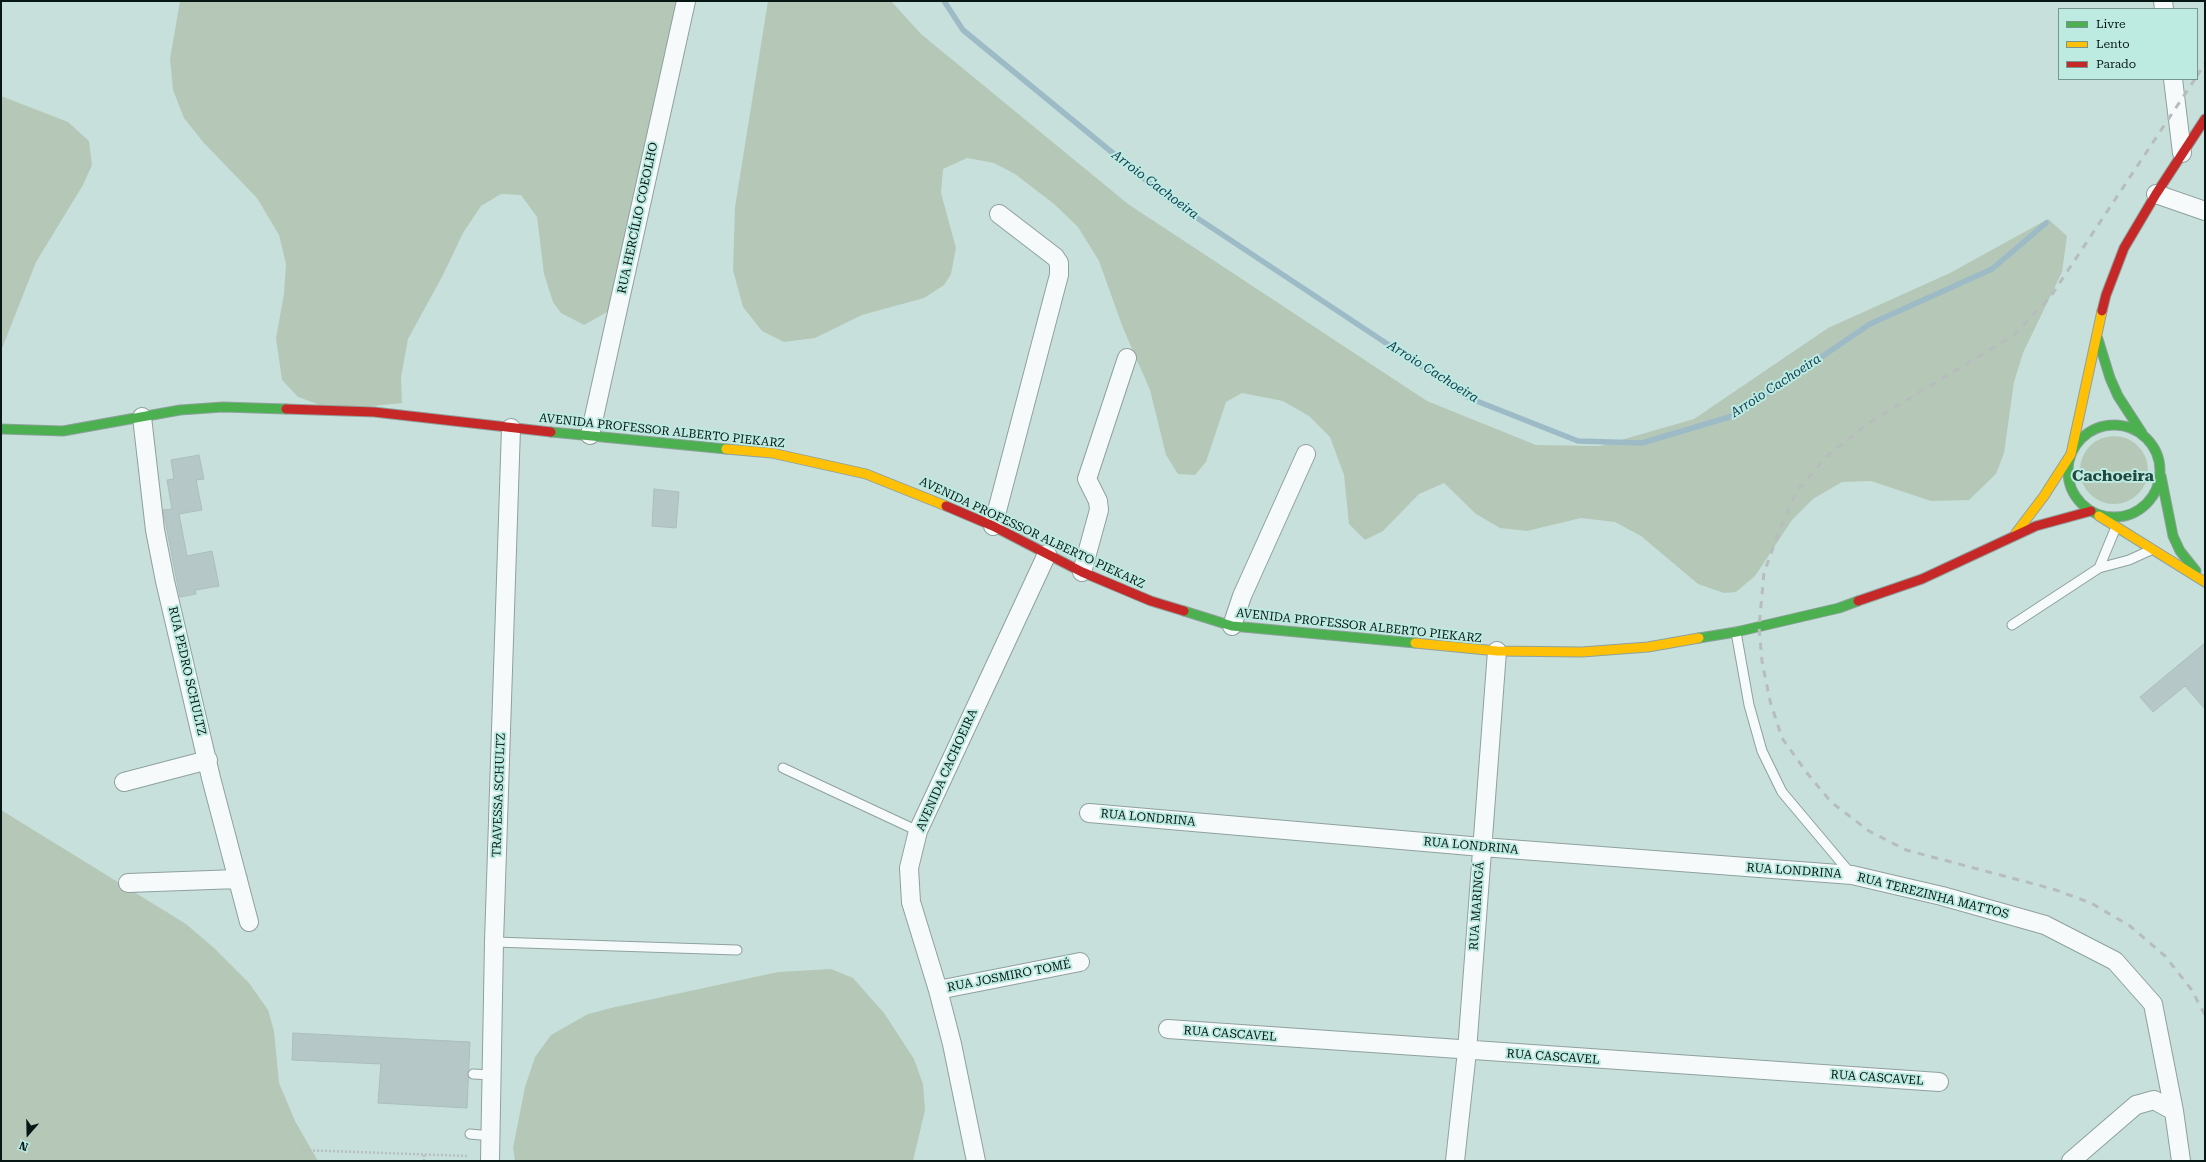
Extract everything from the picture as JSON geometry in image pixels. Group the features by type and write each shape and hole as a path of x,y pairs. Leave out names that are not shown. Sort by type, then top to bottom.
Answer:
{"main road":[{"path":"2204,581 2081,503 2073,493 2068,480 2068,466 2098,337 2106,295 2114,271 2124,248 2156,194 2205,119"},
{"path":"2098,337 2110,378 2118,396 2142,434 2157,452 2173,536 2180,551 2204,581"},
{"name":"AVENIDA PROFESSOR ALBERTO PIEKARZ","path":"1,429 64,431 180,410 231,408 374,412 511,428 772,452 866,474 917,493 993,526 1082,572 1151,601 1232,626 1498,651 1582,652 1648,647 1736,632 1839,608 1922,579 2051,520 2092,511"},
{"path":"2071,454 2078,441 2088,432 2101,426 2115,424 2129,427 2142,434"},
{"name":"AVENIDA PROFESSOR ALBERTO PIEKARZ","path":"2014,536 2044,496 2071,454"},
{"path":"2092,511 2106,516 2121,517 2136,512 2148,503 2156,491 2161,476"}],"street":[{"name":"RUA HERCÍLIO COEOLHO","path":"590,435 686,1"},
{"path":"2173,80 2182,153"},
{"path":"2156,194 2205,211"},
{"path":"993,526 1059,275 1059,263 1055,257 999,214"},
{"path":"1082,572 1099,510 1098,501 1087,479 1127,358"},
{"name":"RUA PEDRO SCHULTZ","path":"142,418 156,538 208,760 249,922"},
{"name":"TRAVESSA SCHULTZ","path":"490,1161 494,942 511,428"},
{"path":"1232,626 1242,596 1306,454"},
{"name":"AVENIDA CACHOEIRA","path":"976,1161 952,1044 938,990 911,902 909,868 918,831 1047,554"},
{"name":"RUA MARINGÁ","path":"1455,1161 1467,1051 1498,651"},
{"path":"124,782 208,760"},
{"name":"RUA LONDRINA","path":"1089,813 1482,847 1852,875"},
{"name":"RUA TEREZINHA MATTOS","path":"1852,875 1942,896 2045,925 2115,961 2153,1004 2174,1111 2181,1161"},
{"path":"128,883 238,879"},
{"name":"RUA JOSMIRO TOMÉ","path":"938,990 1080,962"},
{"name":"RUA CASCAVEL","path":"1168,1029 1467,1051 1939,1082"},
{"path":"2071,1161 2136,1105 2154,1100 2174,1111"}],"lane":[{"path":"2099,568 2116,526"},
{"path":"2012,625 2099,568 2129,560 2153,549"},
{"name":"RUA TEREZINHA MATTOS","path":"1736,632 1749,705 1762,751 1782,792 1852,875"},
{"path":"783,768 918,831"},
{"path":"494,942 737,950"},
{"path":"473,1074 492,1075"},
{"path":"470,1134 491,1136"}],"path":[{"path":"301,1150 468,1156"},
{"path":"424,1155 424,1161"},
{"path":"238,1161 239,1156"}],"green space":[{"path":"180,1 684,1 618,284 607,312 584,325 561,313 553,302 544,274 537,217 521,195 501,194 481,206 463,233 443,275 408,339 401,377 402,403 362,407 325,407 298,397 282,380 276,338 284,294 286,264 279,235 257,198 203,142 184,118 173,90 170,59"},
{"path":"768,1 891,1 921,34 1128,204 1427,401 1536,445 1600,446 1694,419 1828,328 1950,273 2048,219 2067,236 2062,272 2023,353 2014,382 2004,453 1996,474 1969,500 1931,501 1871,481 1842,482 1813,499 1792,520 1755,576 1736,592 1724,593 1698,584 1641,536 1615,522 1581,518 1527,531 1500,528 1476,514 1444,483 1419,494 1383,531 1365,540 1349,524 1344,475 1330,437 1309,416 1283,401 1242,393 1226,402 1206,462 1195,475 1178,474 1166,455 1150,390 1123,328 1099,261 1078,227 1054,204 1015,174 994,163 967,158 943,169 941,193 956,248 951,274 944,285 924,298 862,315 815,338 784,342 762,331 743,307 733,270 735,207"},
{"path":"1,96 68,122 89,141 92,165 83,185 36,262 1,351"},
{"path":"2107,436 2121,436 2133,442 2142,451 2148,463 2146,483 2138,494 2127,502 2121,504 2107,504 2101,502 2090,494 2082,483 2080,477 2080,463 2082,457 2090,446 2101,438"},
{"path":"1,810 186,924 214,948 249,983 268,1010 274,1031 279,1083 295,1121 318,1161 1,1161"},
{"path":"831,969 853,978 884,1013 914,1059 923,1084 925,1110 913,1161 515,1161 513,1148 525,1087 535,1057 551,1035 588,1014 611,1008 778,972"}],"building":[{"path":"199,455 204,479 196,480 202,510 179,514 187,556 212,551 219,586 195,590 196,594 180,597 163,510 172,509 167,480 174,479 171,460"},
{"path":"654,489 679,492 676,528 652,526"},
{"path":"2205,643 2205,709 2185,686 2153,712 2140,697"},
{"path":"293,1033 470,1042 467,1108 378,1103 381,1064 292,1060"}],"waterway":[{"name":"Arroio Cachoeira","path":"944,1 963,30 1170,200 1469,398 1578,441 1642,443 1736,415 1870,324 1992,269 2046,223"}],"railway":[{"path":"2198,74 2205,63"},
{"path":"2194,80 2051,296 2014,335 1867,424 1827,456 1797,491 1779,531 1764,573 1759,627 1762,661 1770,701 1782,738 1807,773 1831,802 1869,831 1906,850 2053,889 2091,903 2130,926 2165,956 2191,989 2205,1015"}],"traffic: fast":[{"path":"2098,339 2110,378 2118,396 2142,433"},
{"path":"1,429 63,431 180,410 223,407 286,409"},
{"path":"2114,425 2132,428 2147,438 2157,453 2160,471 2157,489 2147,504 2132,514 2114,517 2096,514 2081,504 2071,489 2068,471 2071,453 2081,438 2096,428 2114,425"},
{"path":"551,432 726,449"},
{"path":"2161,476 2173,536 2180,551 2196,571"},
{"path":"1699,638 1736,632 1839,608 1858,601"},
{"path":"1184,611 1232,626 1415,643"}],"traffic: slow":[{"path":"2016,533 2044,496 2071,454 2102,311"},
{"path":"726,449 772,453 866,474 946,506"},
{"path":"2099,516 2205,582"},
{"path":"1415,643 1497,651 1582,652 1648,647 1699,638"}],"traffic: jam":[{"path":"2102,311 2106,295 2124,248 2156,194 2205,119"},
{"path":"286,409 374,412 551,432"},
{"path":"946,506 993,526 1082,572 1151,601 1184,611"},
{"path":"1858,601 1922,579 2036,526 2091,511"}],"district":[{"name":"Cachoeira","path":"2113,476"}]}
